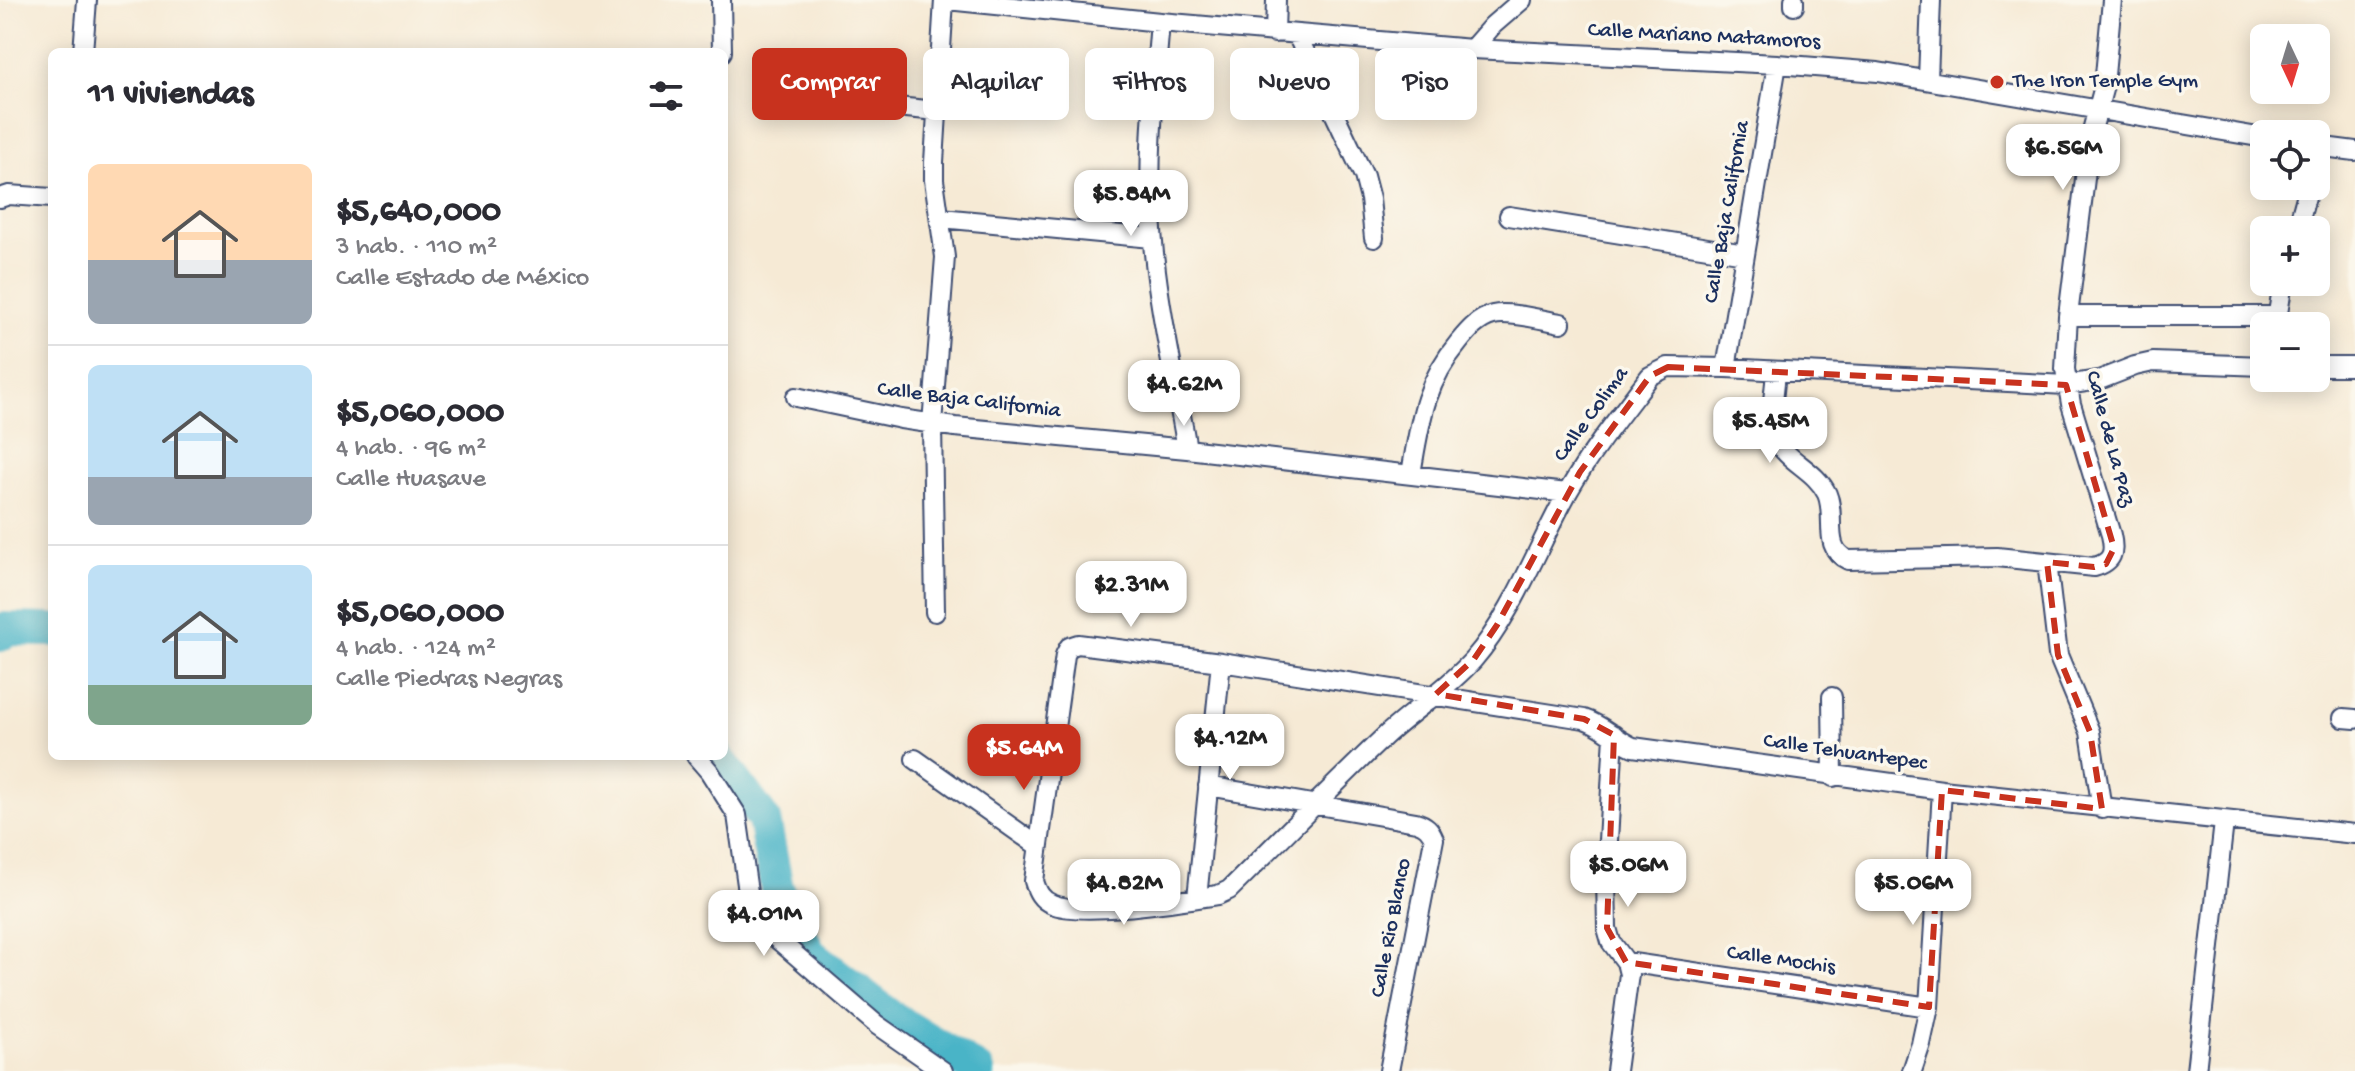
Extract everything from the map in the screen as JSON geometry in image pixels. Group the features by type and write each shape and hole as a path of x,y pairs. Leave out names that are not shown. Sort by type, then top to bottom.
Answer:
{"street":[{"path":"83,48 87,0"},
{"path":"721,0 722,48"},
{"path":"942,48 945,0"},
{"name":"Calle Mariano Matamoros","path":"945,0 1460,48"},
{"path":"1275,33 1276,0"},
{"path":"1473,48 1522,0"},
{"path":"1928,79 1931,0"},
{"name":"Calle de La Paz","path":"1776,371 1775,437 1826,491 1831,514 1832,548 1839,556 1848,560 1997,557 2094,567 2106,564 2114,548 2066,385 2065,353 2090,138 2104,86 2112,0"},
{"path":"1160,22 1151,150 1152,238 1187,449"},
{"path":"1297,35 1364,176 1374,238"},
{"name":"Calle Mariano Matamoros","path":"1477,49 1836,68 1928,79 2250,136"},
{"name":"Calle Baja California","path":"1726,368 1777,64"},
{"path":"935,612 932,424 944,279 941,218 934,180 937,120"},
{"path":"2330,151 2355,151"},
{"path":"0,198 9,195 48,198"},
{"path":"1509,216 1745,254"},
{"path":"941,218 1152,238"},
{"path":"1411,474 1420,420 1432,382 1441,363 1472,327 1494,315 1561,323"},
{"path":"2068,316 2250,320"},
{"name":"Calle Colima","path":"1038,846 1034,881 1042,898 1052,905 1113,907 1197,898 1229,890 1396,726 1474,659 1497,625 1567,493 1650,376 1668,367 2066,385 2099,380 2153,362 2250,365"},
{"path":"2330,366 2355,366"},
{"name":"Calle Baja California","path":"796,397 932,424 1187,449 1567,493"},
{"path":"2047,562 2058,655 2090,732 2102,809"},
{"name":"Calle Tehuantepec","path":"1038,846 1065,655 1069,647 1089,644 1436,694 1584,719 1605,727 1633,747 1833,777 2102,809 2355,834"},
{"path":"1197,898 1221,662"},
{"path":"1832,697 1833,777"},
{"path":"1614,735 1606,876 1607,928 1611,942 1626,962 1629,989 1616,1071"},
{"path":"915,759 1038,846"},
{"path":"699,760 737,815 749,899 763,927 877,1025 943,1071"},
{"name":"Calle Rio Blanco","path":"1208,786 1424,824 1434,839 1389,1071"},
{"path":"1912,1071 1929,1007 1942,790"},
{"path":"2196,1071 2224,822"},
{"name":"Calle Mochis","path":"1626,962 1929,1007"}],"highlighted area":[{"path":"1668,367 2066,385 2114,548 2106,564 2094,567 2047,562 2058,655 2090,732 2102,809 1942,790 1929,1007 1626,962 1607,928 1614,735 1584,719 1436,694 1474,659 1497,625 1580,472 1650,376"}],"waterway":[{"path":"0,635 4,629 48,630"},
{"path":"720,760 764,820 777,889 810,954 893,1018 978,1071"}],"place":[{"name":"The Iron Temple Gym","path":"1997,82"}]}
